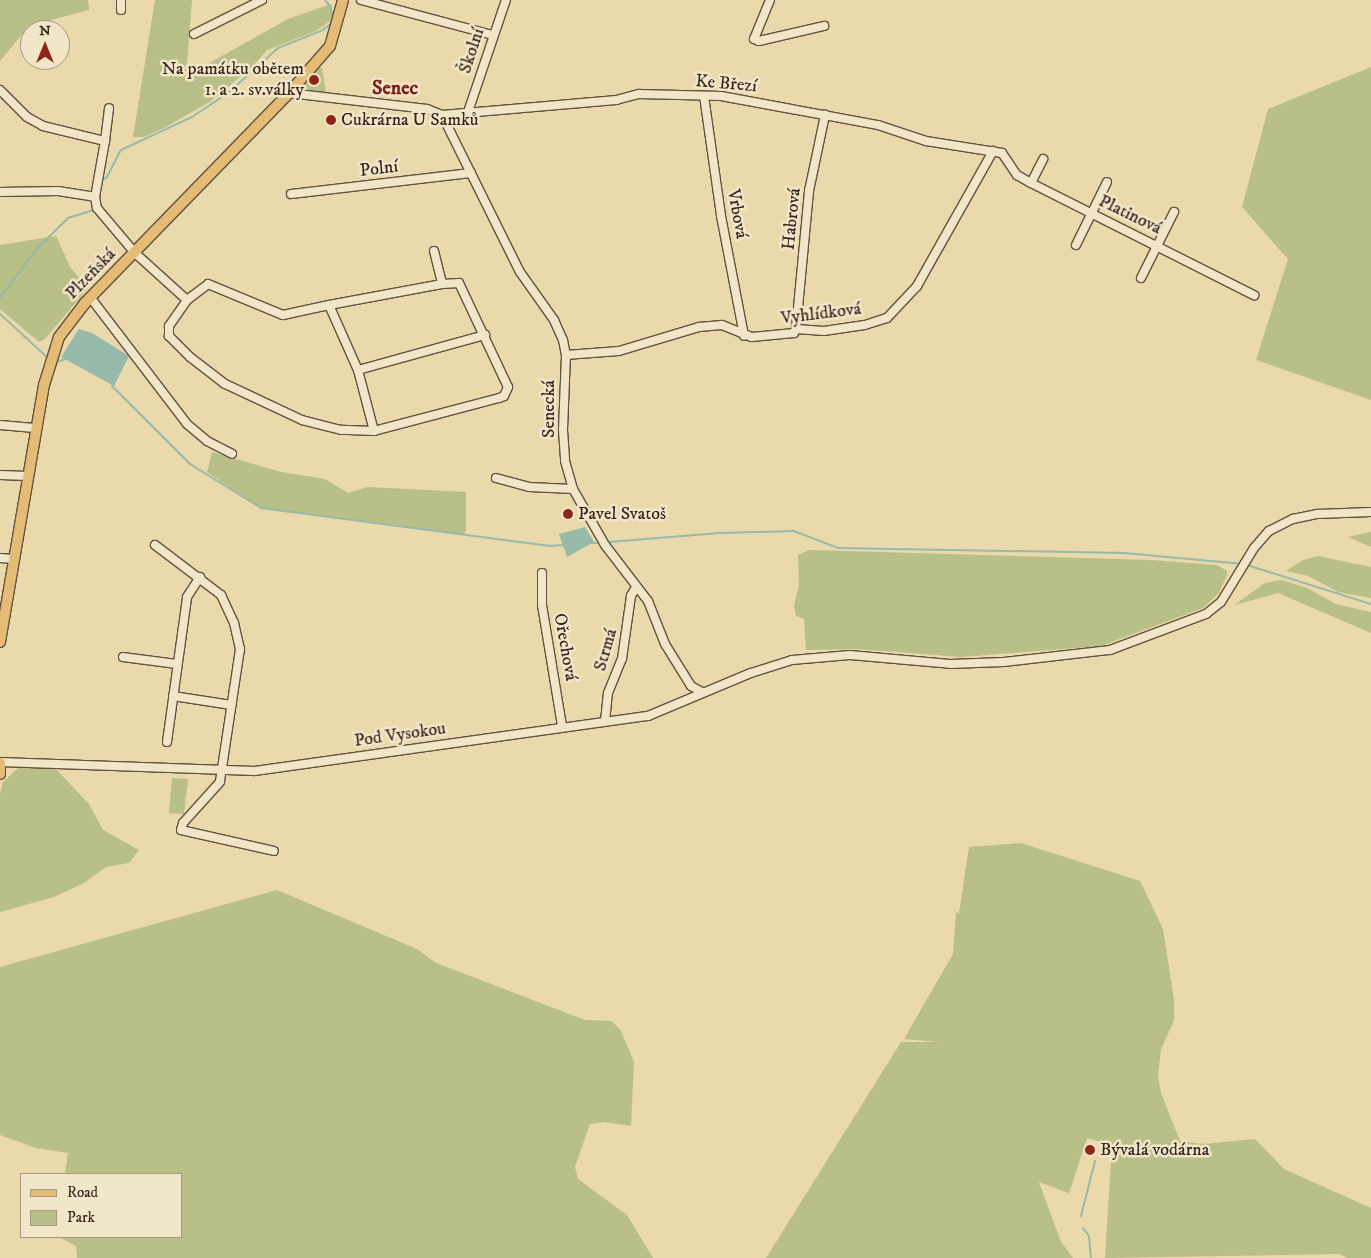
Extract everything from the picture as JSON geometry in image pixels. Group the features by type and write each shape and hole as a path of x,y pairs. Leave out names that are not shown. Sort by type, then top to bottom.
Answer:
{"main road":[{"name":"Plzeňská","path":"0,642 36,428 59,336 90,297 289,93 330,46 343,0"},
{"path":"0,762 0,774"}],"street":[{"path":"121,0 121,10"},
{"path":"194,34 262,0"},
{"path":"361,0 493,35"},
{"name":"Školní","path":"468,112 506,0"},
{"path":"770,0 754,39 759,41 824,26"},
{"path":"0,90 27,117 42,126 104,141"},
{"path":"289,93 427,109 442,115"},
{"name":"Ke Březí","path":"442,115 616,100 639,94 732,96 878,125 950,146 1002,153"},
{"name":"Vrbová","path":"704,96 721,216 744,336"},
{"path":"109,108 95,197 103,216 135,253 188,300"},
{"name":"Senecká","path":"442,115 520,272 554,320 566,355 563,430 566,461 573,488 605,545 648,602 665,644 691,686 702,692"},
{"name":"Habrová","path":"796,328 809,191 825,115"},
{"name":"Vyhlídková","path":"566,355 619,351 699,327 722,325 744,336 794,333 796,328 824,331 866,325 887,318 917,286 993,151"},
{"name":"Platinová","path":"1002,153 1017,175 1031,183 1254,295"},
{"path":"1031,183 1043,159"},
{"name":"Polní","path":"291,194 472,173"},
{"path":"1076,245 1107,182"},
{"path":"0,192 58,191 95,197"},
{"path":"1141,278 1174,212"},
{"path":"434,251 442,284"},
{"path":"454,282 462,287 508,387 504,396 374,431 341,430 302,420 225,384 169,336 169,326 188,300 208,284 264,310 283,315 329,304 454,282"},
{"path":"90,297 187,424 207,441 232,454"},
{"path":"329,304 358,370 374,431"},
{"path":"358,370 485,335"},
{"path":"0,425 36,428"},
{"path":"0,476 28,476"},
{"path":"496,478 529,487 573,488"},
{"name":"Pod Vysokou","path":"0,762 255,771 562,726 648,716 702,692 792,660 850,655 959,663 1110,650 1206,614 1221,602 1254,548 1269,531 1293,519 1317,514 1371,512"},
{"path":"156,546 200,577 221,595 239,640 220,782 183,823 182,832 274,851"},
{"path":"0,558 14,559"},
{"name":"Ořechová","path":"542,573 542,605 562,726"},
{"path":"167,742 187,597 200,577"},
{"name":"Strmá","path":"605,721 608,693 622,659 631,596 636,587"},
{"path":"123,656 177,664"},
{"path":"173,696 231,704"}],"green space":[{"path":"0,0 88,0 89,10 52,20 20,20 20,37 0,61"},
{"path":"155,0 192,0 186,76 288,19 331,4 333,19 316,31 267,50 252,67 211,101 166,127 144,137 133,137"},
{"path":"315,67 322,68 326,93 306,89 304,82"},
{"path":"1371,67 1371,400 1256,360 1288,259 1242,207 1268,109"},
{"path":"56,236 70,267 88,288 45,339 39,342 0,309 0,245"},
{"path":"212,452 281,472 325,479 348,493 368,487 466,492 466,529 464,535 260,508 207,472"},
{"path":"1371,532 1371,547 1348,537"},
{"path":"809,550 1151,560 1217,565 1227,571 1227,575 1219,593 1203,608 1101,646 961,657 856,649 806,650 804,619 796,616 794,605 799,585 798,555"},
{"path":"1318,556 1371,567 1371,598 1338,592 1308,576 1286,571 1303,560"},
{"path":"1281,580 1307,588 1336,604 1371,612 1371,633 1278,593 1234,605 1265,583"},
{"path":"20,766 55,768 89,804 103,830 139,850 129,863 106,867 84,883 54,897 0,912 0,794 3,782"},
{"path":"172,778 188,779 184,814 169,813"},
{"path":"1021,843 1140,881 1163,929 1174,1000 1174,1021 1161,1049 1158,1076 1161,1093 1180,1141 1203,1144 1255,1139 1284,1169 1371,1208 1371,1258 1348,1258 1339,1254 1105,1258 1112,1145 1087,1138 1069,1193 1039,1182 1061,1242 1073,1258 766,1258 901,1042 937,1042 904,1039 953,954 956,912 959,913 969,847"},
{"path":"277,890 417,949 436,963 585,1020 612,1021 621,1031 634,1062 631,1126 604,1122 590,1124 575,1167 578,1179 627,1215 653,1258 77,1258 76,1246 61,1238 182,1238 182,1173 65,1173 68,1153 36,1148 0,1135 0,967"}],"shaded area":[{"path":"79,329 92,333 129,356 114,386 61,357"},
{"path":"585,527 594,542 567,557 559,534"}],"waterway":[{"path":"101,181 107,177 121,150 192,117 228,93 278,48 323,30 333,22 331,7 325,0"},
{"path":"0,298 35,251 68,218 95,210"},
{"path":"0,314 49,359"},
{"path":"56,362 66,359"},
{"path":"112,386 190,464 261,508 548,546 565,545"},
{"path":"609,542 720,533 794,531 838,548 1124,553 1243,564"},
{"path":"589,543 597,543"},
{"path":"1247,565 1371,604"},
{"path":"1081,1216 1095,1161"},
{"path":"1083,1228 1089,1236 1091,1258"}],"place":[{"name":"Na památku obětem 1. a 2. sv.války","path":"314,80"},
{"name":"Cukrárna U Samků","path":"331,120"},
{"name":"Pavel Svatoš","path":"568,514"},
{"name":"Bývalá vodárna","path":"1090,1150"}],"district":[{"name":"Senec","path":"395,88"}]}
